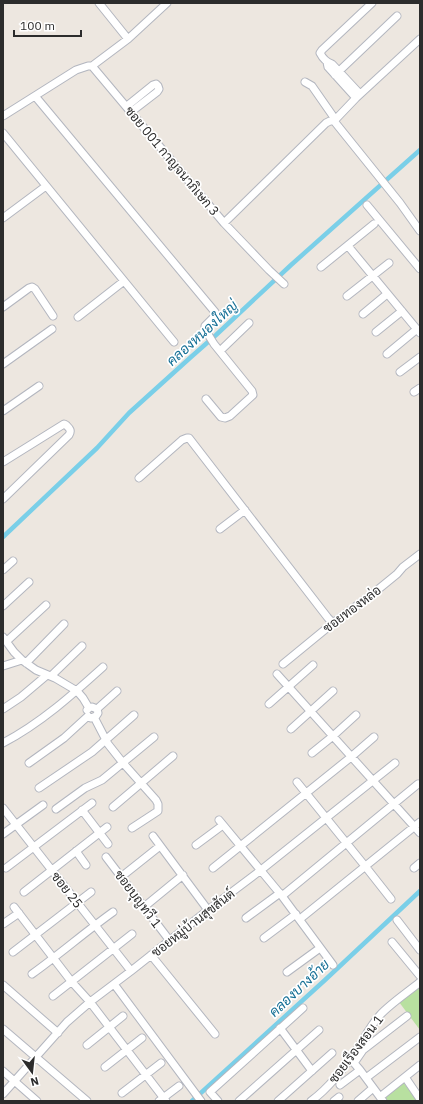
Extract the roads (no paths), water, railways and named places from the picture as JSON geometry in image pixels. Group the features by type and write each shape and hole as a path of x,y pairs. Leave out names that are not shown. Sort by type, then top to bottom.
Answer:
{"street":[{"path":"99,3 128,39"},
{"path":"3,116 76,70 92,66 128,39 167,3"},
{"path":"358,96 337,74 328,67 327,62 320,54 322,50 372,3"},
{"path":"337,74 398,16"},
{"name":"ซอย 001 กาญจนาภิเษก 3","path":"92,66 224,223 326,123 335,120 358,96 420,38"},
{"path":"306,82 312,86 335,120 420,231"},
{"path":"35,96 214,310 216,314 205,327 206,331 214,344 252,391 253,396 230,416 225,418 221,417 206,399"},
{"path":"3,134 174,342"},
{"path":"3,218 46,186"},
{"path":"367,205 420,269"},
{"path":"224,223 281,280"},
{"path":"321,268 374,224"},
{"path":"348,246 418,331 387,354"},
{"path":"347,296 389,263"},
{"path":"78,317 124,280"},
{"path":"3,307 32,287 53,316"},
{"path":"363,314 387,294"},
{"path":"376,332 402,311"},
{"path":"220,351 249,323"},
{"path":"3,364 52,329"},
{"path":"400,372 420,357"},
{"path":"3,411 39,386"},
{"path":"3,462 64,424 66,424 71,430 71,433 3,498"},
{"path":"139,478 182,440 189,438 333,623"},
{"path":"220,529 245,510"},
{"name":"ซอยทองหล่อ","path":"283,664 333,623 370,596 420,554"},
{"path":"3,570 13,560"},
{"path":"3,606 29,582"},
{"path":"46,605 5,639 14,652 36,670 77,691 89,708"},
{"path":"3,666 24,661 64,624"},
{"path":"3,709 49,676 82,646"},
{"path":"269,704 313,665"},
{"path":"3,743 36,724 77,691 103,667"},
{"path":"277,674 420,834"},
{"path":"29,763 91,717 97,715 97,709 117,691"},
{"path":"291,729 334,691"},
{"path":"89,708 92,706 97,709"},
{"path":"89,708 86,712 106,740 123,763 158,804 159,809 132,828"},
{"path":"39,788 92,752 134,715"},
{"path":"312,753 356,715"},
{"path":"56,809 85,788 102,780 154,737"},
{"path":"213,868 374,737"},
{"path":"113,807 173,756"},
{"name":"ซอยหมู่บ้านสุขสันต์","path":"3,1094 67,1022 90,1002 261,870 395,763"},
{"path":"297,782 392,899"},
{"path":"246,918 281,895 394,805 418,784"},
{"path":"6,868 92,803"},
{"path":"3,834 43,805"},
{"name":"ซอย 25","path":"3,808 131,971"},
{"path":"82,810 108,844"},
{"path":"264,938 298,916 366,866 420,822"},
{"path":"196,845 221,823 298,916 333,965"},
{"path":"24,892 107,827"},
{"path":"153,836 208,910"},
{"path":"121,877 160,846"},
{"path":"76,851 86,865"},
{"name":"ซอยบุญทวี 1","path":"106,857 170,940"},
{"path":"414,868 420,863"},
{"path":"144,907 183,875"},
{"path":"13,952 91,892"},
{"path":"3,924 16,910 146,1074 163,1100 179,1086"},
{"path":"32,974 94,925 113,912"},
{"path":"397,920 420,950"},
{"path":"53,996 132,934"},
{"path":"392,942 420,976"},
{"path":"287,972 320,948"},
{"path":"151,955 215,1034"},
{"name":"ซอยเรืองสอน 1","path":"311,1101 324,1090 356,1051 370,1027 379,1016 420,982"},
{"path":"114,984 201,1101"},
{"path":"3,985 58,1033"},
{"path":"218,1101 210,1092 303,1008"},
{"path":"86,1045 123,1016"},
{"path":"408,1016 363,1050 354,1063 381,1099 420,1066"},
{"path":"280,1028 312,1070"},
{"path":"3,1029 87,1101"},
{"path":"239,1101 319,1030"},
{"path":"366,1078 420,1037"},
{"path":"105,1067 142,1038"},
{"path":"278,1101 332,1053"},
{"path":"122,1093 161,1063"},
{"path":"340,1085 360,1070"},
{"path":"3,1071 37,1101"},
{"path":"405,1078 420,1097"},
{"path":"358,1101 373,1088"}],"waterway":[{"name":"คลองหนองใหญ่","path":"3,537 97,448 129,413 420,150"},
{"name":"คลองบางอ้าย","path":"192,1101 420,891"}]}
